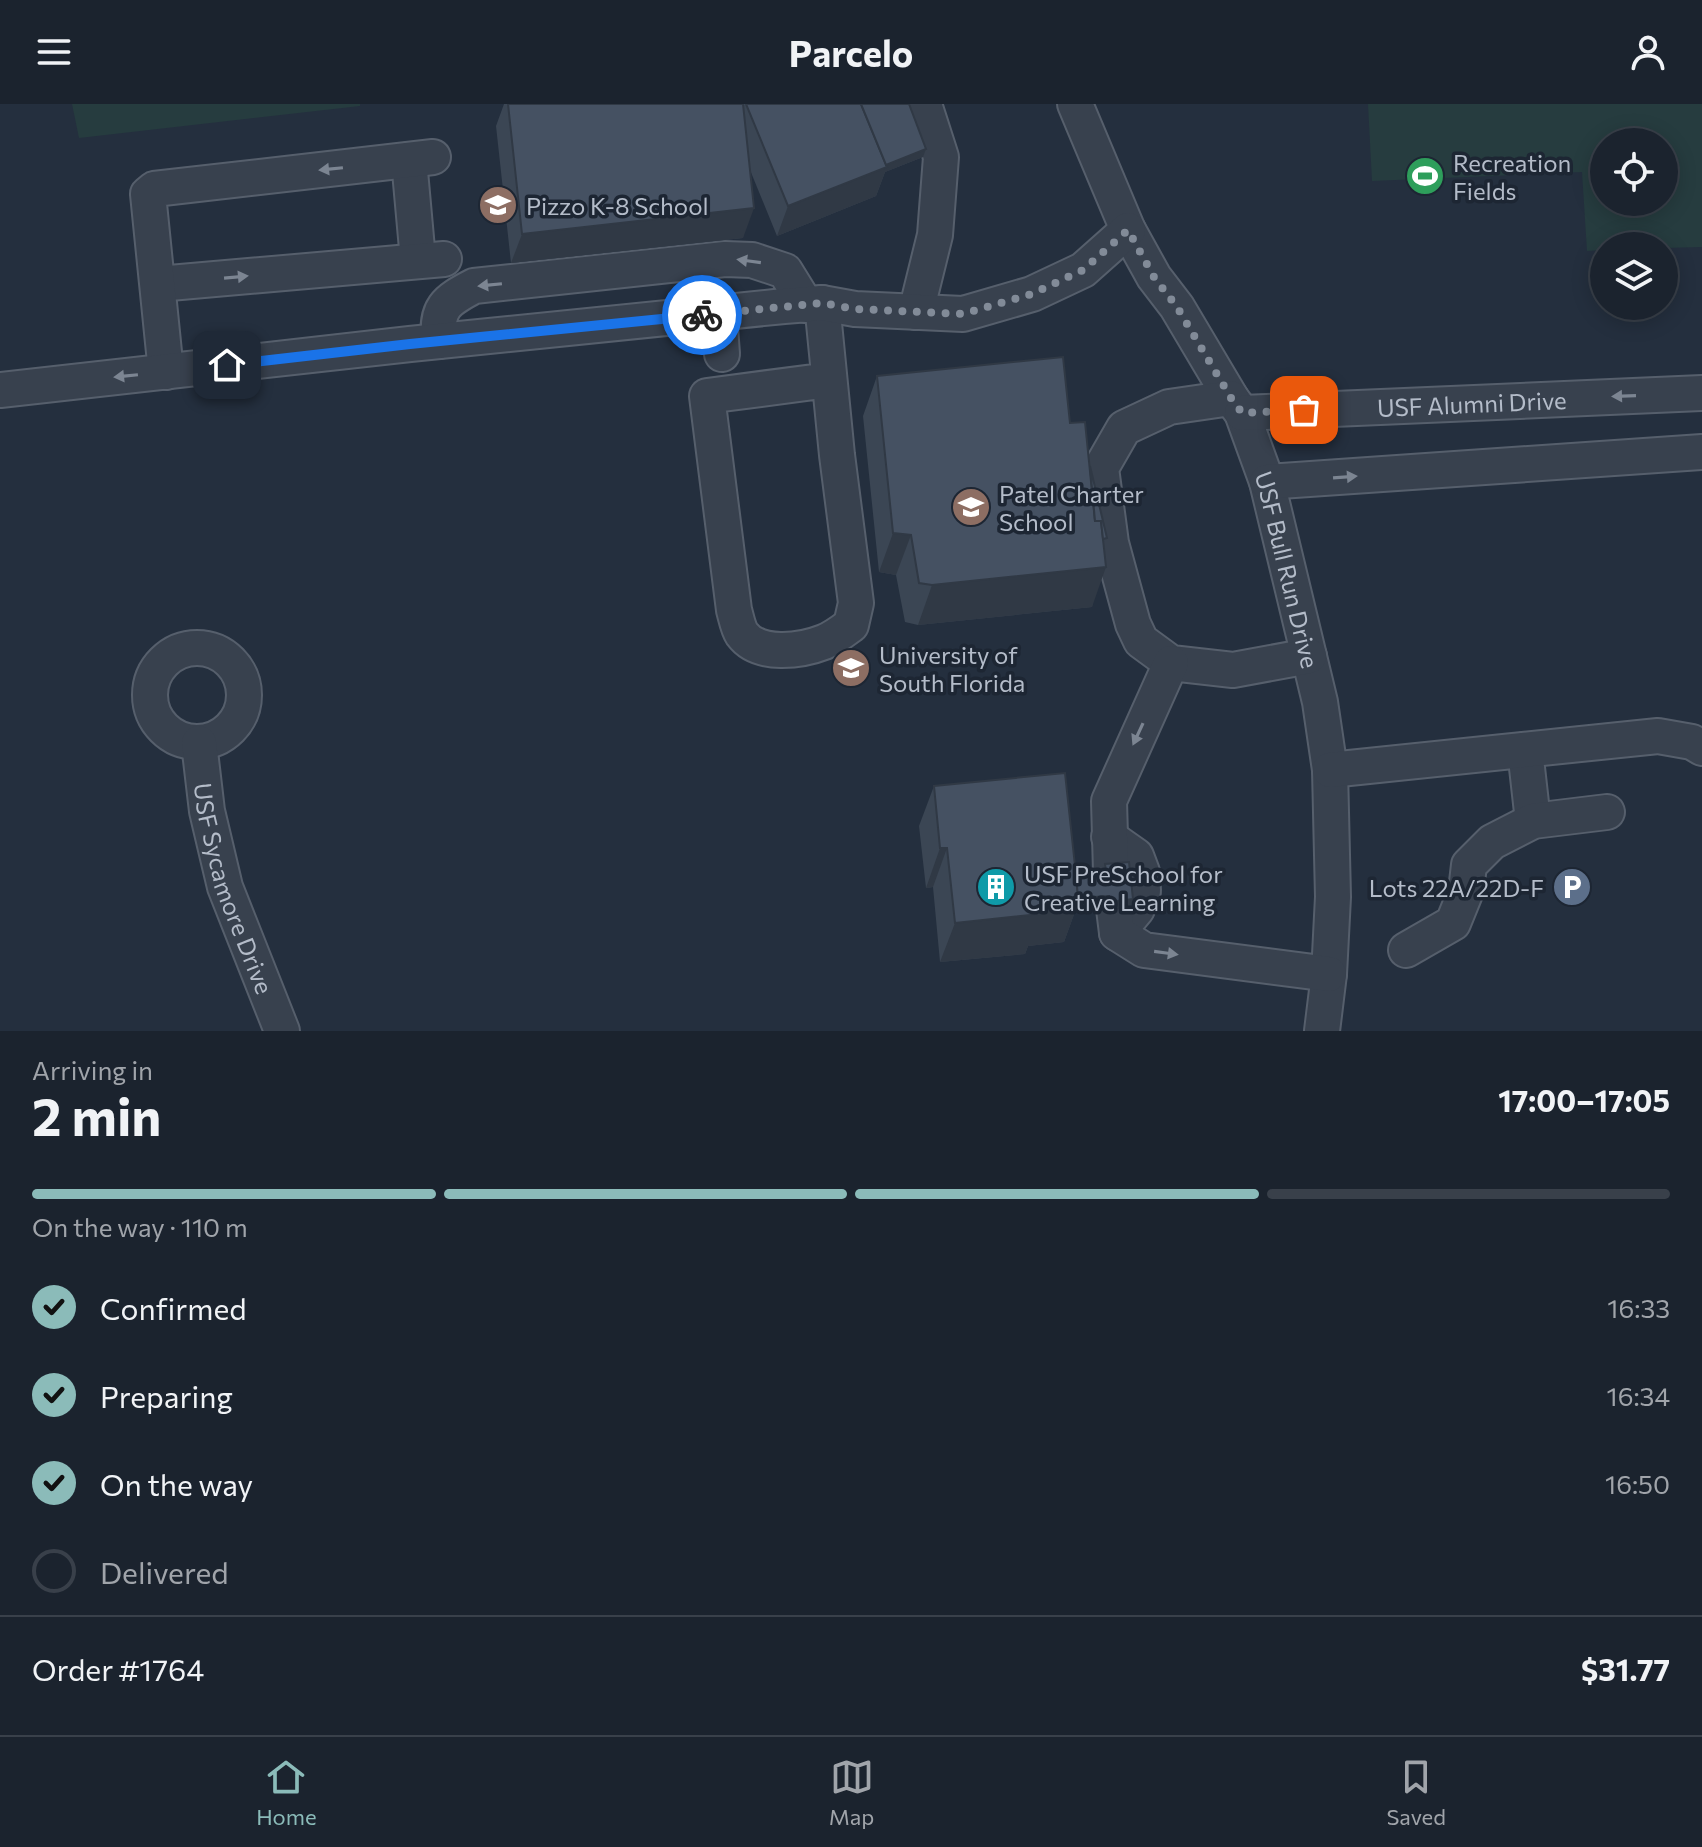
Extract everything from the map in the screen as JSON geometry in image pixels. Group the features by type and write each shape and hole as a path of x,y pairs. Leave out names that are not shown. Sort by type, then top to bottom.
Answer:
{"street":[{"path":"916,312 935,235 941,157 924,104"},
{"name":"USF Bull Run Drive","path":"1075,104 1128,230 1154,277 1177,307 1237,405 1267,482 1320,702 1330,770 1333,897 1322,1031"},
{"path":"158,284 431,260 421,159 154,189 148,194 166,372"},
{"path":"0,390 439,341 814,304 963,314 1032,294 1083,270 1128,230"},
{"path":"439,341 437,321 445,306 474,286 725,259 752,260 785,271 814,304 829,380 856,603 851,625 828,641 804,649 778,649 757,646 741,633 734,610 707,396 829,380"},
{"path":"719,314 722,354"},
{"name":"USF Alumni Drive","path":"1171,663 1141,641 1133,624 1111,543 1101,468 1124,428 1169,407 1702,393"},
{"path":"1267,482 1702,452"},
{"path":"1111,872 1109,801 1171,663 1233,670 1309,656"},
{"path":"1330,770 1658,736 1692,742 1702,748"},
{"name":"USF Sycamore Drive","path":"199,743 207,811 225,887 282,1031"},
{"path":"1525,750 1533,821"},
{"path":"1406,950 1453,923 1466,891 1469,865 1492,842 1533,821 1607,812"},
{"path":"1109,837 1136,856 1142,872 1143,891 1137,909 1116,921 1144,950 1329,974"}],"green space":[{"path":"72,104 360,104 360,106 79,138"},
{"name":"Recreation Fields","path":"1368,104 1702,104 1702,247 1678,248 1678,232 1590,232 1590,251 1587,251 1582,172 1372,181"}],"building":[{"path":"508,104 743,104 754,208 522,234"},
{"path":"746,104 861,104 887,167 788,206"},
{"path":"861,104 909,104 926,149 886,165"},
{"path":"1063,357 1070,423 1085,422 1095,521 1101,521 1106,567 932,585 919,583 911,535 893,533 877,376"},
{"path":"1090,466 1107,538 1103,539 1101,521 1095,521"},
{"name":"USF PreSchool for Creative Learning","path":"1065,773 1079,903 1039,907 1040,914 955,923 947,848 940,848 934,786"},
{"path":"1129,862 1133,899 1109,902 1109,896 1078,898 1076,874 1106,871 1105,864"}],"way so far":[{"path":"702,315 822,303 855,309 963,314 1032,294 1083,270 1128,230 1154,277 1177,307 1242,413 1304,410"}],"place":[{"name":"Recreation Fields","path":"1425,176"},
{"name":"Pizzo K-8 School","path":"498,205"},
{"name":"Patel Charter School","path":"971,507"},
{"name":"University of South Florida","path":"851,668"},
{"name":"USF PreSchool for Creative Learning","path":"996,887"},
{"name":"Lots 22A/22D-F","path":"1572,887"}],"route":[{"path":"227,365 702,315"}]}
